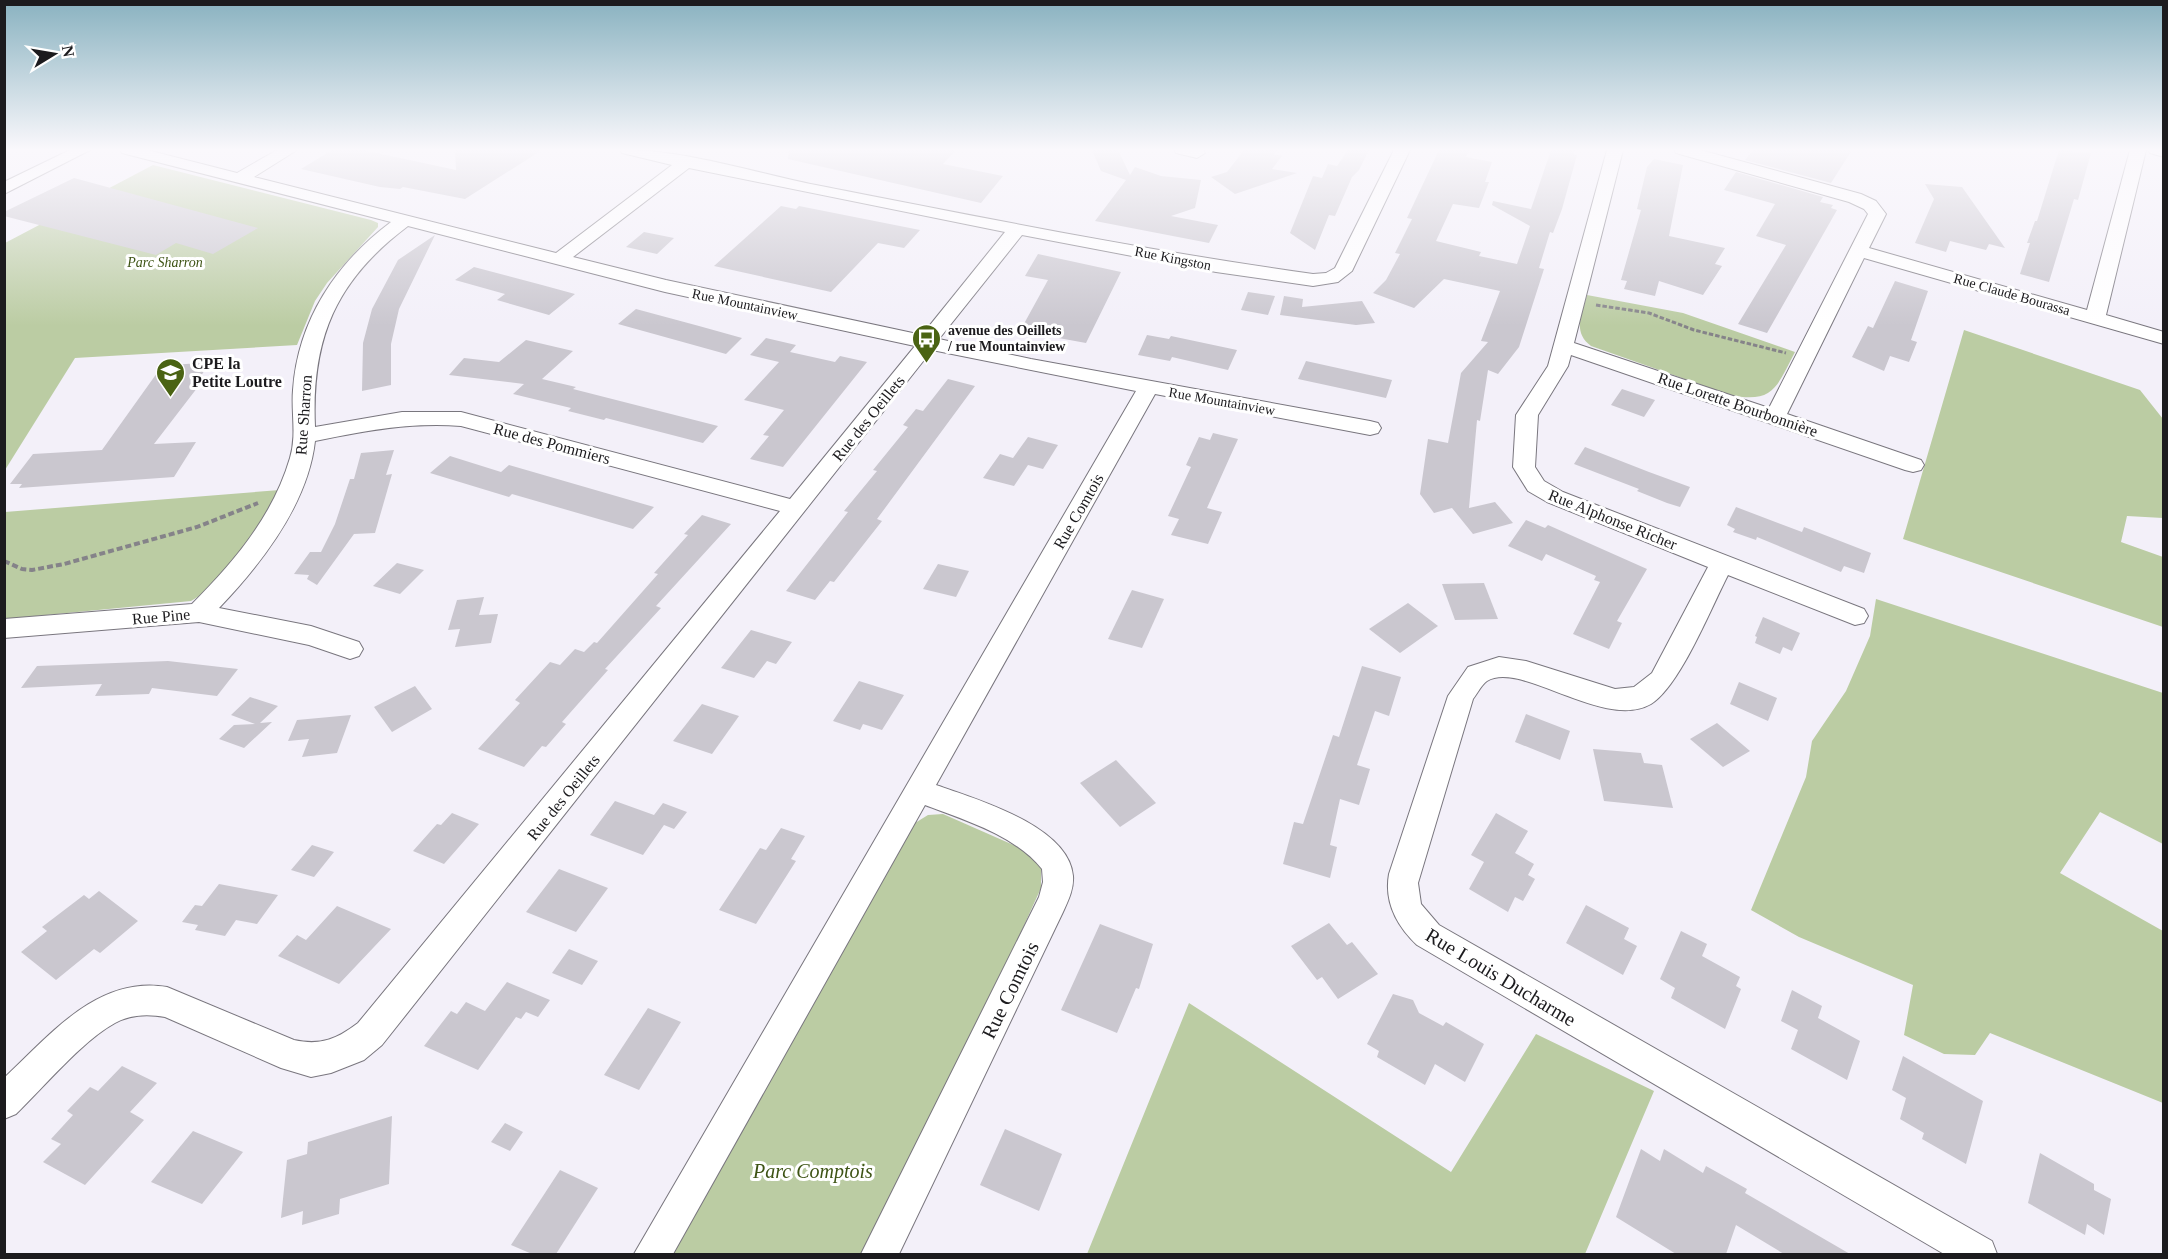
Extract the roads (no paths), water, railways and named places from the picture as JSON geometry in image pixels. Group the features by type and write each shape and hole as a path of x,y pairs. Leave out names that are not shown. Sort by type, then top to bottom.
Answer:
{"street":[{"name":"Rue Mountainview","path":"361,209 665,286 926,343 1370,428"},
{"path":"558,260 625,209"},
{"name":"Rue Kingston","path":"911,209 1234,269 1307,279 1331,278 1346,268 1374,209"},
{"name":"Rue Alphonse Richer","path":"1598,209 1556,371 1527,415 1523,460 1528,476 1536,486 1556,497 1855,616"},
{"path":"1775,417 1878,217 1873,209"},
{"path":"2095,318 2123,209"},
{"name":"Rue Sharron","path":"199,613 243,566 269,528 298,469 305,436 303,390 312,336 319,315 347,274 389,231 405,220"},
{"name":"Rue des Oeillets","path":"4,1102 90,1021 117,1006 139,1000 167,1002 302,1059 331,1057 361,1041 396,1003 796,508 1017,229"},
{"name":"Rue Claude Bourassa","path":"1861,251 2163,338"},
{"name":"Rue Lorette Bourbonnière","path":"1562,346 1913,465"},
{"name":"Rue Comtois","path":"653,1254 1148,387"},
{"name":"Rue des Pommiers","path":"305,436 398,419 439,417 461,419 796,508"},
{"name":"Rue Louis Ducharme","path":"1722,562 1661,680 1645,695 1619,700 1599,697 1514,668 1488,670 1469,681 1461,696 1404,874 1403,901 1420,928 1452,950 1979,1254"},
{"name":"Rue Pine","path":"4,629 199,613 311,636 350,649"},
{"name":"Rue Comtois","path":"880,1254 1052,903 1059,882 1053,860 1034,842 982,816 918,791"}],"place":[{"name":"avenue des Oeillets / rue Mountainview","path":"927,364"},
{"name":"CPE la Petite Loutre","path":"171,398"}],"park label":[{"name":"Parc Sharron","path":"165,262"},
{"name":"Parc Comptois","path":"813,1171"}]}
